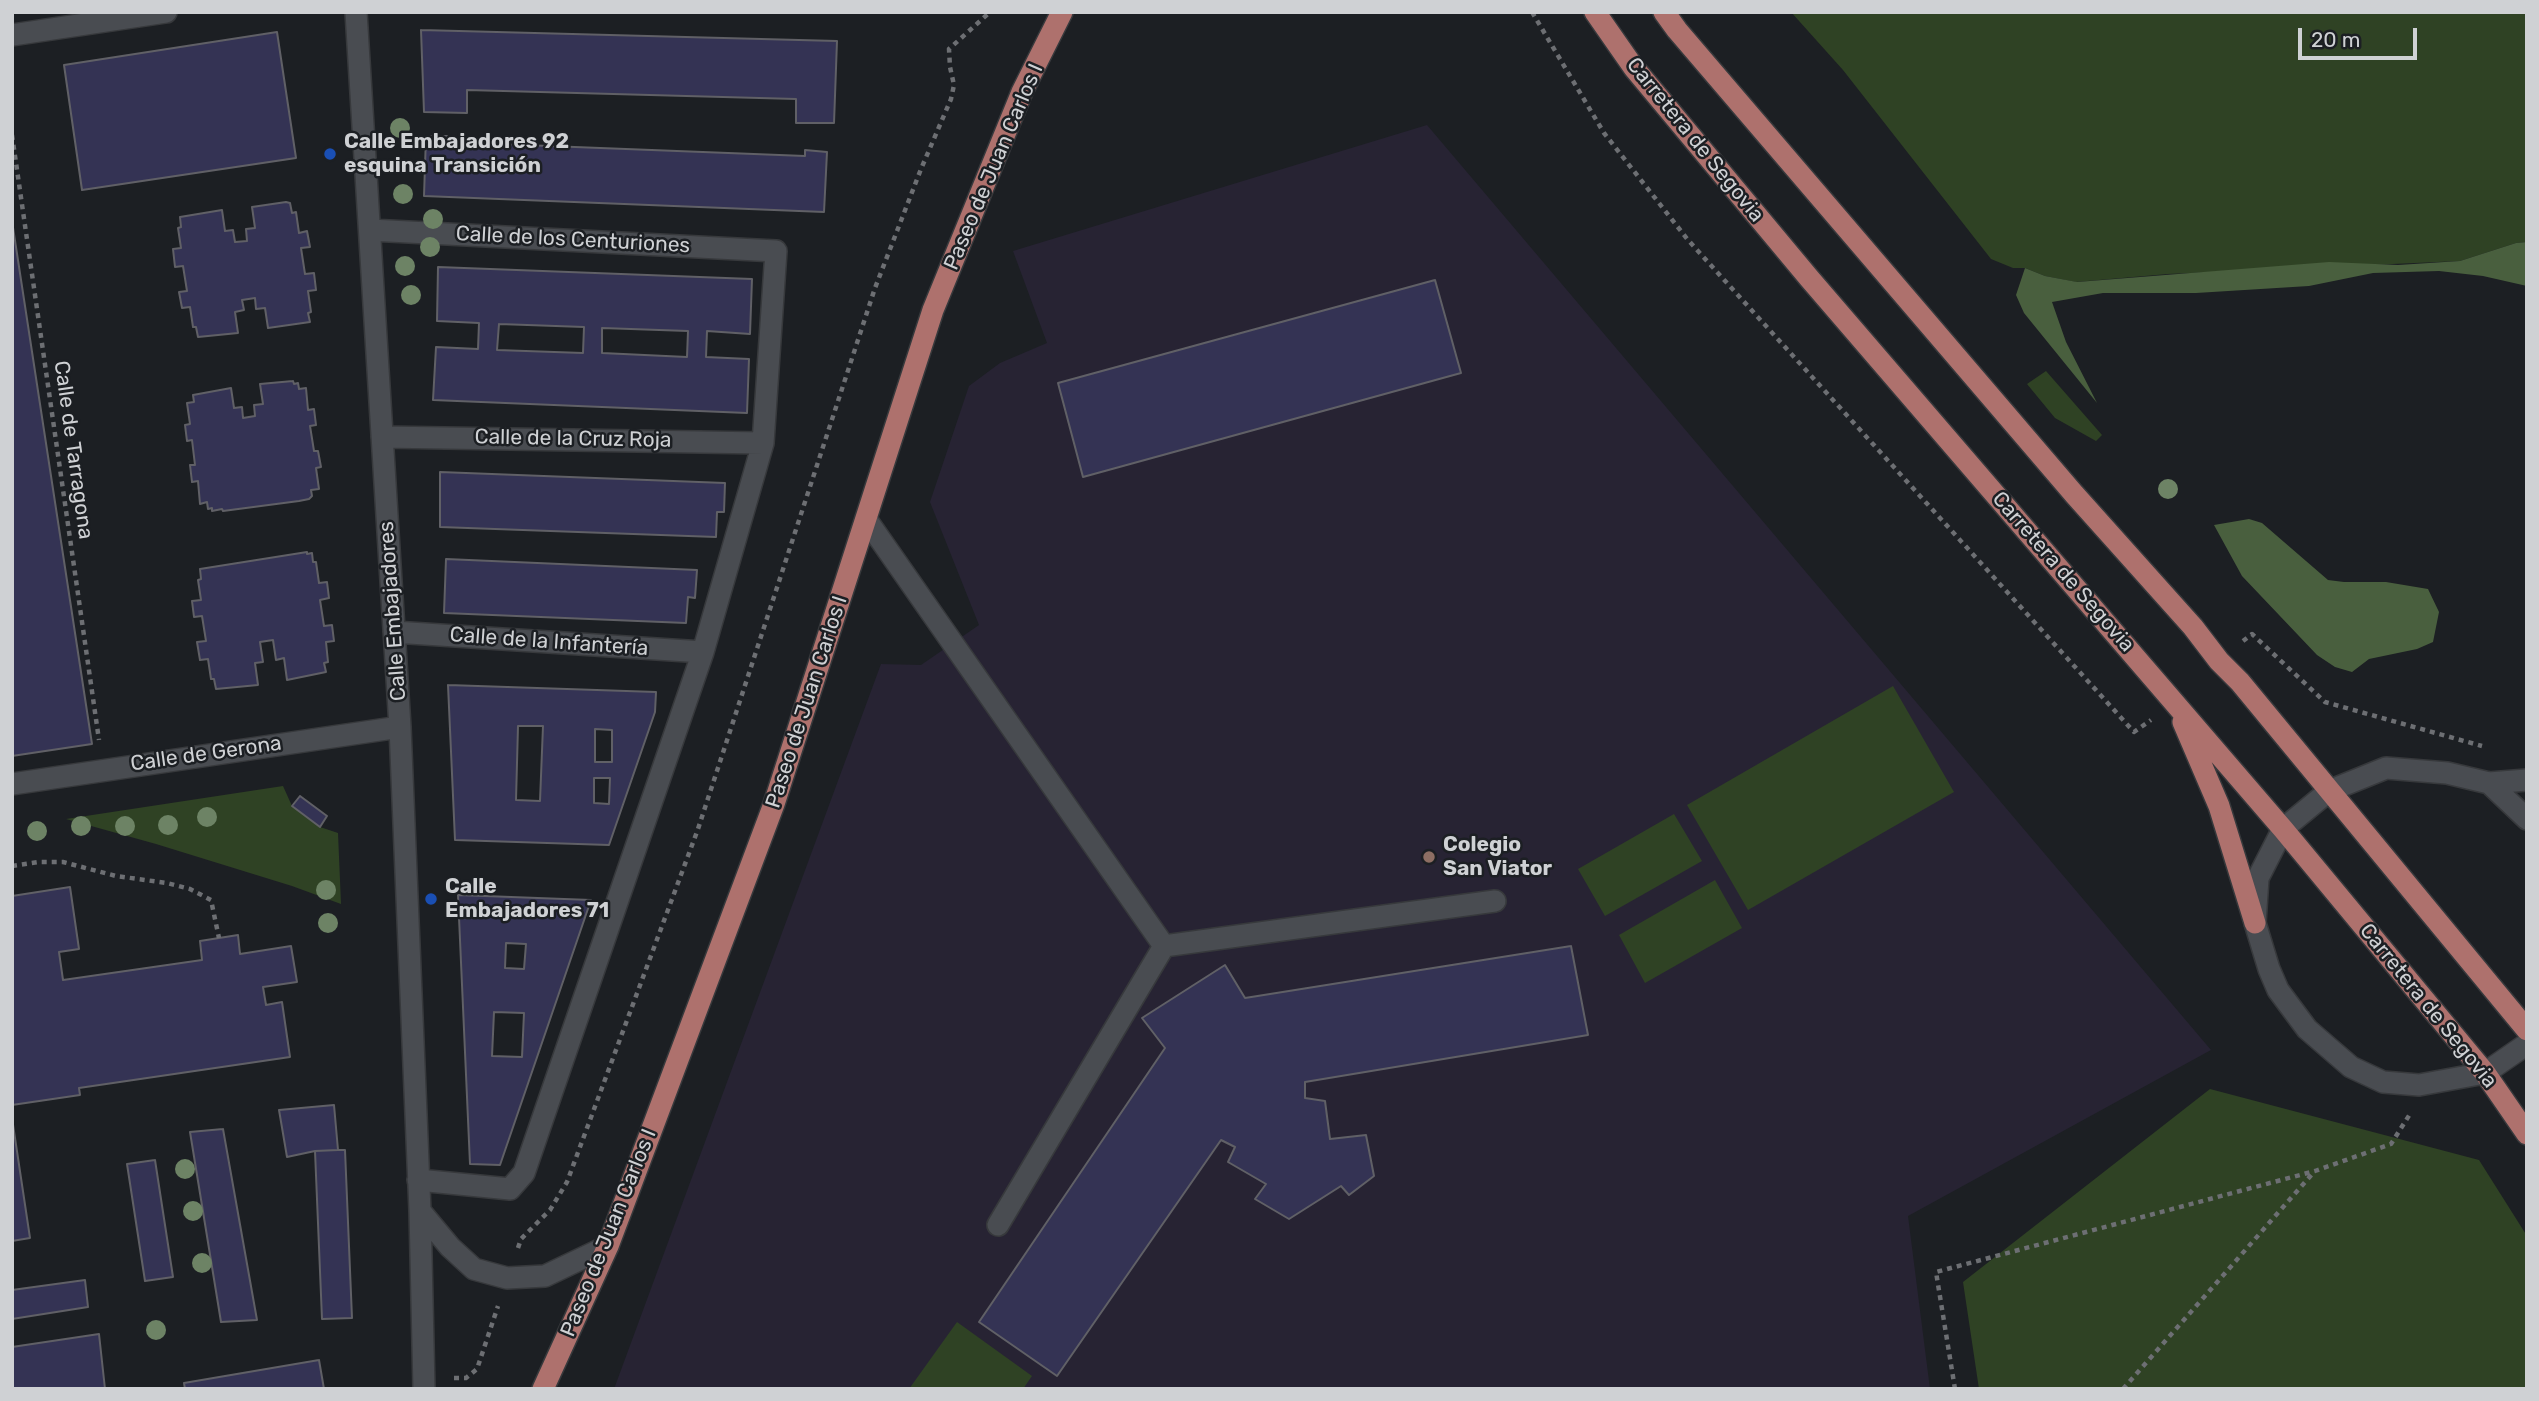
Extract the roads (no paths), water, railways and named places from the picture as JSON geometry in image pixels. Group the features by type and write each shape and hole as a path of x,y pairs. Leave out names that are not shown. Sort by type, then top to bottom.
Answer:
{"main road":[{"name":"Carretera de Segovia","path":"1595,12 1634,68 1809,278 2283,829 2485,1073 2527,1134"},
{"path":"1664,12 2047,462 2240,682 2527,1030"},
{"name":"Paseo de Juan Carlos I","path":"543,1389 608,1246 774,804 933,310 1022,92 1062,13"},
{"path":"2174,701 2219,806 2255,923"}],"street":[{"path":"12,35 166,12"},
{"name":"Calle Embajadores","path":"356,12 400,727 420,1211 424,1384"},
{"path":"1048,12 1062,13"},
{"name":"Calle de los Centuriones","path":"370,230 776,251 763,443"},
{"name":"Calle de la Cruz Roja","path":"382,437 763,443"},
{"path":"418,1180 510,1189 524,1172 703,652 763,443"},
{"path":"866,519 1164,946"},
{"name":"Calle de la Infantería","path":"394,632 703,652"},
{"name":"Calle de Gerona","path":"12,784 400,727"},
{"path":"2527,780 2489,783 2447,773 2386,768 2329,791 2283,829 2258,878 2255,923 2278,990 2306,1029 2351,1067 2383,1082 2419,1085 2485,1073 2527,1044"},
{"path":"2489,783 2527,819"},
{"path":"1164,946 1496,901"},
{"path":"998,1225 1164,946"},
{"path":"420,1211 450,1247 474,1269 507,1278 545,1276 608,1246"}],"place":[{"name":"Calle Embajadores 92 esquina Transición","path":"330,154"},
{"name":"Colegio San Viator","path":"1429,857"},
{"name":"Calle Embajadores 71","path":"431,899"}]}
